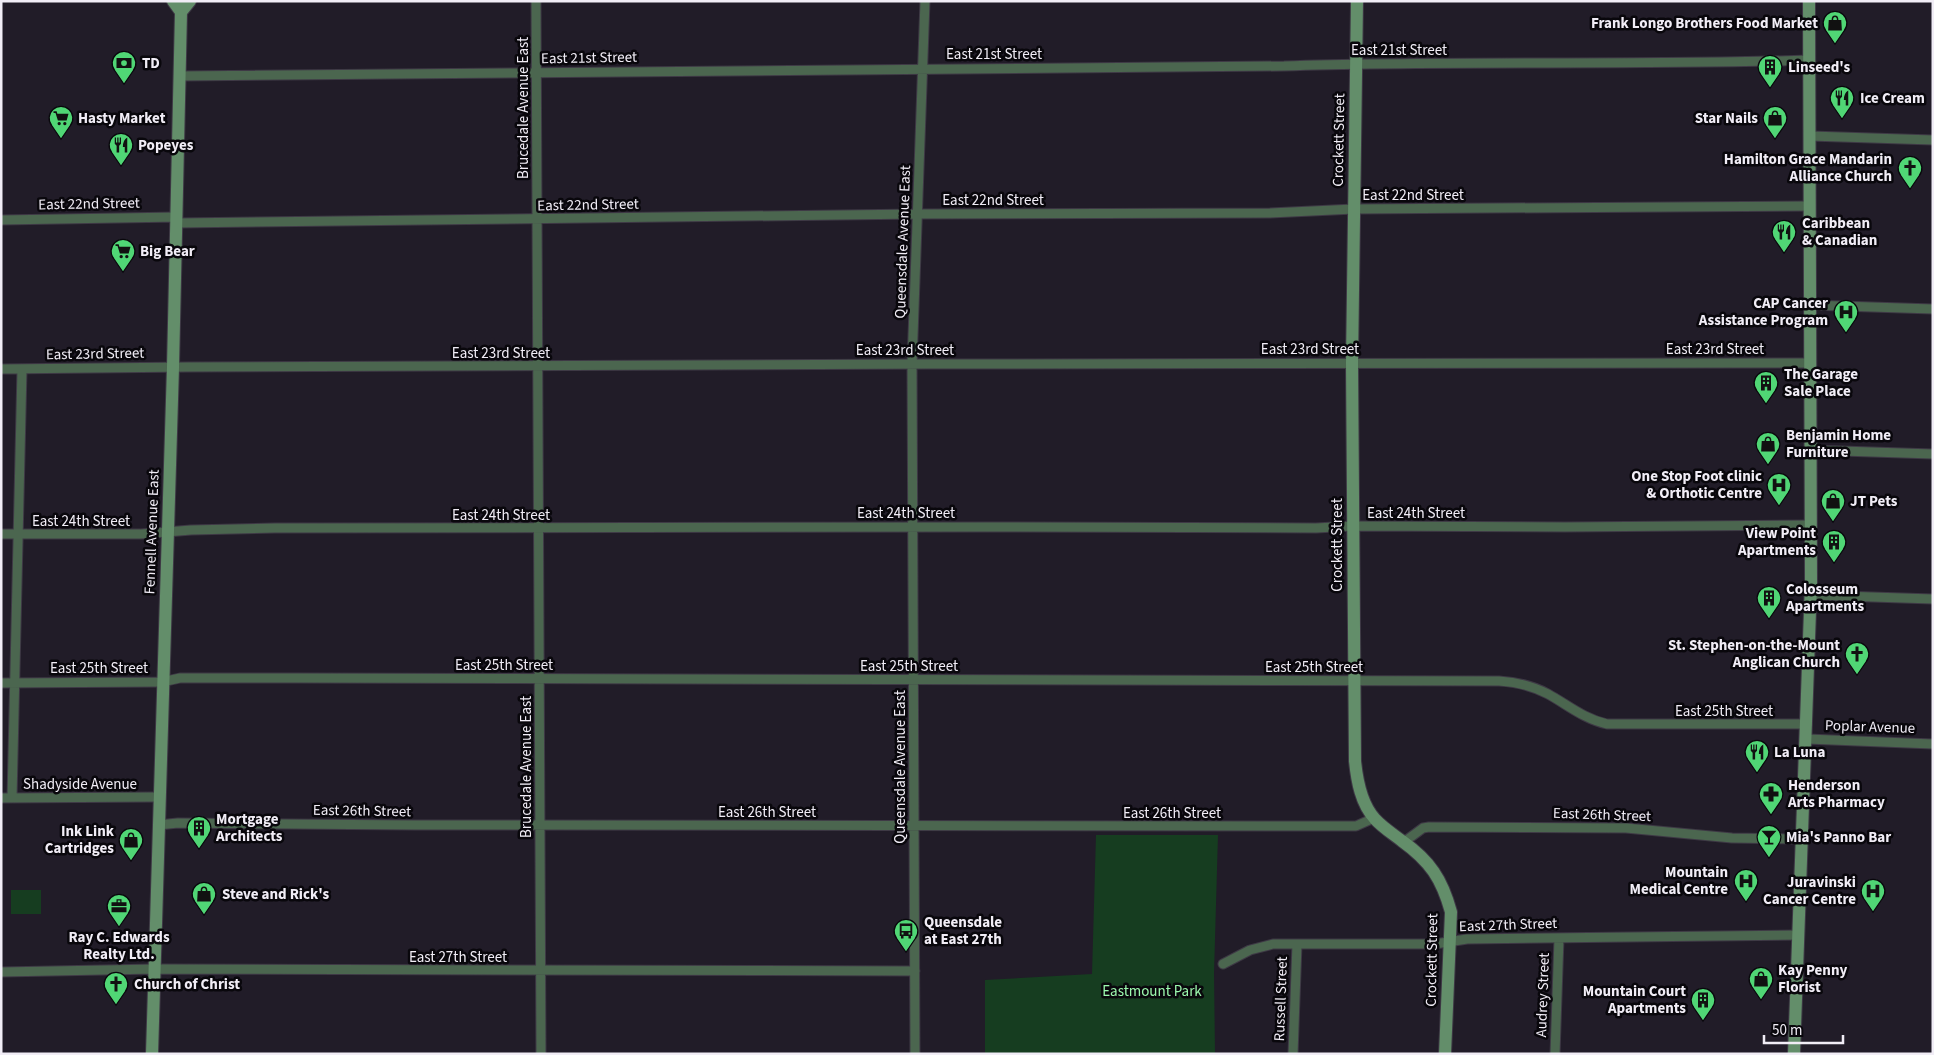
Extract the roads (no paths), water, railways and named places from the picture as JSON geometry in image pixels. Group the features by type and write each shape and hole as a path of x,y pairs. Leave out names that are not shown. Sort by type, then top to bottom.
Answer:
{"main road":[{"path":"173,1 181,12 190,1"},
{"name":"Crockett Street","path":"1357,1 1352,363 1355,761 1357,781 1374,818 1430,864 1442,884 1450,912 1445,1054"},
{"path":"1794,1054 1811,595 1809,1"},
{"name":"Fennell Avenue East","path":"152,1054 173,367 181,12"}],"street":[{"name":"Brucedale Avenue East","path":"536,1 541,1054"},
{"name":"Queensdale Avenue East","path":"915,1054 912,364 925,1"},
{"name":"East 21st Street","path":"180,76 1356,64 1616,64 1809,60"},
{"path":"1810,136 1933,140"},
{"name":"East 22nd Street","path":"1,220 537,220 918,214 1260,213 1354,209 1810,206"},
{"path":"1810,305 1933,309"},
{"name":"East 23rd Street","path":"1,369 912,364 1810,363"},
{"path":"12,798 22,369"},
{"path":"1810,450 1933,454"},
{"name":"East 24th Street","path":"1,534 141,534 275,528 1316,528 1353,526 1811,525"},
{"path":"1811,595 1933,598"},
{"name":"East 25th Street","path":"1,683 162,682 180,678 1500,681 1519,683 1541,690 1583,716 1606,724 1807,724"},
{"name":"Poplar Avenue","path":"1806,739 1933,744"},
{"name":"Shadyside Avenue","path":"1,798 159,797"},
{"name":"East 26th Street","path":"158,825 178,823 1356,826 1374,818"},
{"name":"East 26th Street","path":"1404,842 1423,828 1429,827 1626,828 1732,838 1803,838"},
{"name":"East 27th Street","path":"1223,964 1261,946 1297,944 1435,944 1468,939 1799,935"},
{"name":"Audrey Street","path":"1555,1054 1559,938"},
{"name":"Russell Street","path":"1293,1054 1297,944"},
{"name":"East 27th Street","path":"1,972 154,969 915,971"}],"place":[{"name":"Frank Longo Brothers Food Market","path":"1835,44"},
{"name":"TD","path":"124,84"},
{"name":"Linseed's","path":"1770,88"},
{"name":"Ice Cream","path":"1842,119"},
{"name":"Hasty Market","path":"61,139"},
{"name":"Star Nails","path":"1775,139"},
{"name":"Popeyes","path":"121,166"},
{"name":"Hamilton Grace Mandarin Alliance Church","path":"1910,189"},
{"name":"Caribbean & Canadian","path":"1784,253"},
{"name":"Big Bear","path":"123,272"},
{"name":"CAP Cancer Assistance Program","path":"1846,333"},
{"name":"The Garage Sale Place","path":"1766,404"},
{"name":"Benjamin Home Furniture","path":"1768,465"},
{"name":"One Stop Foot clinic & Orthotic Centre","path":"1779,506"},
{"name":"JT Pets","path":"1833,522"},
{"name":"View Point Apartments","path":"1834,563"},
{"name":"Colosseum Apartments","path":"1769,619"},
{"name":"St. Stephen-on-the-Mount Anglican Church","path":"1857,675"},
{"name":"La Luna","path":"1757,773"},
{"name":"Henderson Arts Pharmacy","path":"1771,815"},
{"name":"Mortgage Architects","path":"199,849"},
{"name":"Mia's Panno Bar","path":"1769,858"},
{"name":"Ink Link Cartridges","path":"131,861"},
{"name":"Mountain Medical Centre","path":"1746,902"},
{"name":"Juravinski Cancer Centre","path":"1873,912"},
{"name":"Steve and Rick's","path":"204,915"},
{"name":"Ray C. Edwards Realty Ltd.","path":"119,927"},
{"name":"Queensdale at East 27th","path":"906,952"},
{"name":"Kay Penny Florist","path":"1761,1000"},
{"name":"Church of Christ","path":"116,1005"},
{"name":"Mountain Court Apartments","path":"1703,1021"}],"park label":[{"name":"Eastmount Park","path":"1152,991"}]}
